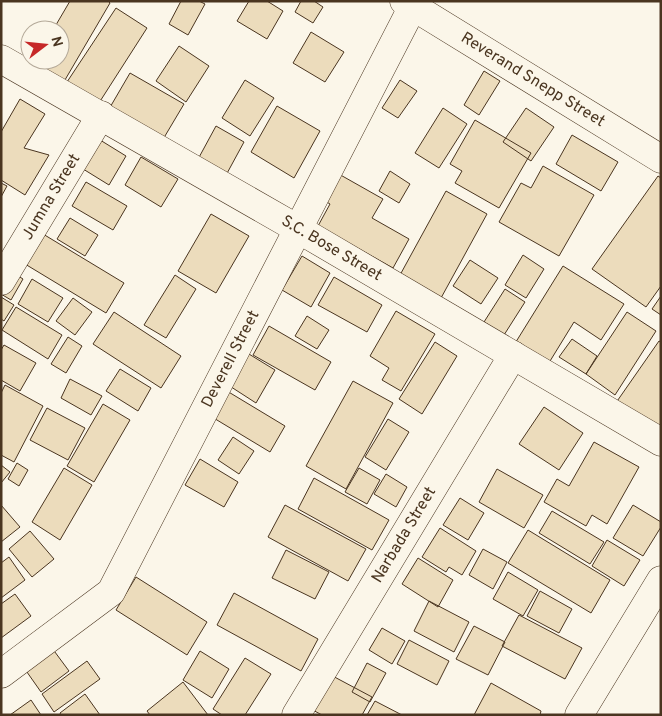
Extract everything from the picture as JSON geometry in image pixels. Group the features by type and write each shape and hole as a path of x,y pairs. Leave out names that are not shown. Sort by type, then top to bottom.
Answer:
{"street":[{"name":"Reverand Snepp Street","path":"409,4 661,159"},
{"name":"Deverell Street","path":"1,674 111,592 298,229 409,4"},
{"name":"S.C. Bose Street","path":"1,59 298,229 661,442"},
{"name":"Jumna Street","path":"1,281 101,115"},
{"name":"Narbada Street","path":"296,715 513,355"},
{"path":"579,715 661,580"}],"building":[{"path":"70,1 108,1 110,3 62,85 35,70 70,70 70,20 59,20"},
{"path":"181,1 199,1 205,4 188,35 169,24"},
{"path":"249,1 267,1 283,11 267,39 237,21"},
{"path":"301,1 314,1 323,7 313,23 295,12"},
{"path":"116,8 147,28 97,106 65,85"},
{"path":"311,32 344,52 325,82 293,63"},
{"path":"179,46 209,66 186,102 156,81"},
{"path":"484,71 500,81 479,115 464,105"},
{"path":"130,73 184,104 162,141 109,109"},
{"path":"245,80 274,98 250,136 222,118"},
{"path":"400,80 417,91 398,118 382,108"},
{"path":"20,99 45,114 24,148 49,155 25,195 1,180 1,132"},
{"path":"277,106 320,131 294,178 251,152"},
{"path":"443,108 467,124 439,168 415,153"},
{"path":"526,108 554,127 531,161 503,142"},
{"path":"475,120 531,153 499,208 455,183 462,171 450,164"},
{"path":"216,126 244,142 225,177 197,161"},
{"path":"92,135 126,156 109,185 75,164"},
{"path":"572,135 618,162 601,191 556,164"},
{"path":"141,157 178,179 161,207 125,185"},
{"path":"543,166 594,195 559,256 499,222 521,183 531,188"},
{"path":"390,171 410,184 399,203 379,191"},
{"path":"337,173 383,199 372,218 409,239 393,268 318,226 330,204 322,199"},
{"path":"658,176 661,178 661,286 646,307 592,269"},
{"path":"86,182 127,206 113,230 72,206"},
{"path":"1,183 7,186 1,197"},
{"path":"446,191 487,214 441,298 400,275"},
{"path":"211,214 249,236 216,293 178,271"},
{"path":"70,218 98,235 85,256 57,239"},
{"path":"43,234 124,283 106,313 25,264"},
{"path":"523,255 544,269 526,298 505,285"},
{"path":"302,256 330,273 311,307 282,290"},
{"path":"470,260 498,278 481,304 453,286"},
{"path":"563,266 624,304 601,340 574,322 547,366 514,345"},
{"path":"12,272 23,279 11,300 1,294"},
{"path":"175,275 196,289 166,338 144,325"},
{"path":"334,277 382,305 367,332 318,305"},
{"path":"32,279 63,298 48,322 18,304"},
{"path":"505,289 525,302 504,335 484,322"},
{"path":"661,296 661,315 652,309"},
{"path":"1,297 14,305 4,321 1,319"},
{"path":"73,298 92,312 75,335 56,321"},
{"path":"16,307 62,335 48,359 2,330"},
{"path":"396,311 435,334 401,391 382,380 389,368 370,356"},
{"path":"114,312 181,356 161,388 93,344"},
{"path":"627,312 656,331 615,395 586,374"},
{"path":"307,316 329,330 317,349 295,336"},
{"path":"269,326 331,362 315,390 253,355"},
{"path":"68,337 82,346 66,373 51,364"},
{"path":"572,339 597,356 586,374 559,357"},
{"path":"659,341 661,342 661,433 613,407"},
{"path":"435,342 457,356 422,414 399,399"},
{"path":"4,345 36,363 20,391 1,380 1,350"},
{"path":"244,351 275,370 256,403 225,383"},
{"path":"120,369 151,388 138,411 106,391"},
{"path":"70,379 102,396 91,415 61,398"},
{"path":"353,381 393,403 346,489 306,466"},
{"path":"5,385 43,406 14,462 1,455 1,393"},
{"path":"222,388 285,426 270,452 207,414"},
{"path":"103,404 130,420 94,482 67,466"},
{"path":"544,407 583,433 559,470 519,444"},
{"path":"47,408 85,428 68,460 30,440"},
{"path":"388,419 409,432 386,470 365,457"},
{"path":"233,437 254,451 239,474 218,460"},
{"path":"594,442 639,467 607,524 592,515 586,526 544,502 557,479 569,486"},
{"path":"200,459 238,482 224,507 185,485"},
{"path":"17,463 28,470 19,486 8,479"},
{"path":"1,465 10,472 1,483"},
{"path":"64,468 92,485 60,540 32,522"},
{"path":"359,468 380,480 367,504 345,492"},
{"path":"497,469 543,495 524,528 479,502"},
{"path":"386,474 407,487 396,507 374,494"},
{"path":"314,478 389,520 372,550 298,509"},
{"path":"460,498 484,513 468,540 443,525"},
{"path":"1,505 20,527 1,542"},
{"path":"285,505 366,549 348,581 268,537"},
{"path":"633,505 661,522 661,527 643,556 613,538"},
{"path":"552,511 604,542 590,564 539,533"},
{"path":"440,528 476,551 462,575 449,567 446,572 422,557"},
{"path":"528,530 610,580 591,613 508,563"},
{"path":"30,531 54,559 32,577 9,549"},
{"path":"607,540 640,560 624,586 592,566"},
{"path":"483,549 507,562 493,589 469,575"},
{"path":"286,550 329,572 315,599 272,578"},
{"path":"9,557 25,580 1,598 1,563"},
{"path":"418,558 453,580 438,607 402,584"},
{"path":"508,572 538,590 523,616 493,599"},
{"path":"136,577 207,622 187,655 116,610"},
{"path":"540,591 572,609 559,633 527,616"},
{"path":"234,593 318,639 301,671 217,625"},
{"path":"15,594 31,616 1,638 1,604"},
{"path":"429,601 469,622 454,652 414,631"},
{"path":"519,615 582,648 565,679 502,646"},
{"path":"474,626 505,642 488,675 456,659"},
{"path":"382,628 405,641 392,664 369,650"},
{"path":"409,640 449,661 437,685 397,664"},
{"path":"49,644 69,671 41,692 22,665"},
{"path":"200,651 229,669 212,698 183,680"},
{"path":"245,658 271,674 245,715 222,715 213,709"},
{"path":"87,661 100,679 54,712 42,694"},
{"path":"367,663 386,673 370,702 352,692"},
{"path":"327,673 372,697 362,715 322,715 309,708"},
{"path":"183,682 208,715 150,715 147,711"},
{"path":"491,683 541,711 540,715 474,715"},
{"path":"85,694 100,715 61,715 60,713"},
{"path":"31,700 41,715 10,715"},
{"path":"375,701 402,715 367,715"}]}
